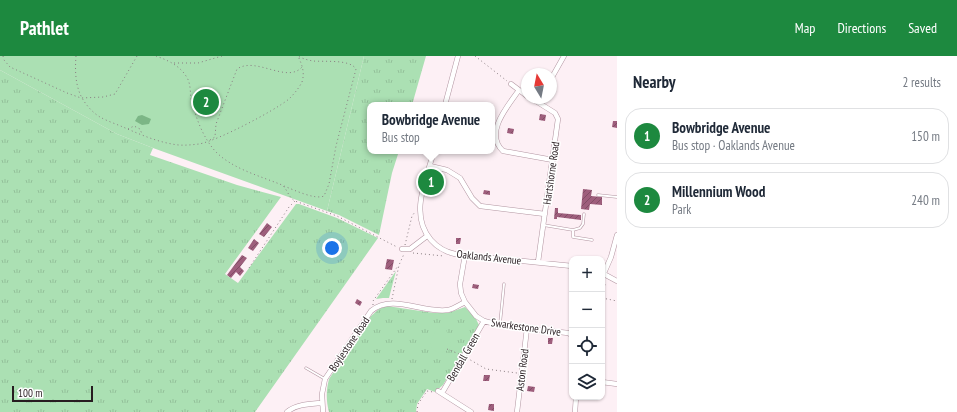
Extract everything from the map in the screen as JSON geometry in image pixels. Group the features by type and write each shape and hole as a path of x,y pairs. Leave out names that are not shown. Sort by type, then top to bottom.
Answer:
{"street":[{"path":"447,102 458,56"},
{"path":"557,68 564,56"},
{"path":"510,84 519,90 498,123 495,139 497,146 502,151 553,160"},
{"name":"Hartshorne Road","path":"538,262 558,119 555,113 543,104"},
{"name":"Oaklands Avenue","path":"433,154 420,204 420,220 424,232 434,243 447,252 569,266"},
{"path":"430,166 447,170 460,178 472,198 480,206 544,214"},
{"path":"403,249 410,249 427,236"},
{"path":"617,236 605,274 617,281"},
{"name":"Swarkestone Drive","path":"465,255 460,284 461,293 465,302 476,316 484,321 500,325 569,335"},
{"name":"Boylestone Road","path":"325,379 371,311 382,305 392,304 441,310 452,309 465,302"},
{"name":"Bendall Green","path":"471,412 440,392 484,321"},
{"name":"Aston Road","path":"517,412 527,328"},
{"path":"323,412 323,386 325,379"},
{"path":"605,382 617,384"},
{"path":"575,412 576,400"},
{"path":"286,412 291,408 322,403"}],"lane":[{"path":"598,195 617,197"},
{"path":"543,225 578,230 583,224 584,214"},
{"path":"573,230 573,237 592,240"},
{"path":"500,325 504,284"},
{"path":"306,368 325,379"}],"path":[{"path":"4,56 4,60 10,67 81,98 103,97 115,94 137,56"},
{"path":"76,56 77,84 81,98 91,110 100,117 160,142 192,145 217,139 268,113 288,99 298,89 302,82 304,73 298,56"},
{"path":"156,56 174,63 198,63 222,56"},
{"path":"174,63 187,77 195,113 208,142 216,152 232,164 282,185 319,197 324,196 329,184 336,146 356,69 351,64 313,61 298,56"},
{"path":"475,56 510,84"},
{"path":"208,142 215,137 216,124 237,69 242,65 250,64 292,73 303,67"},
{"path":"127,129 134,126 141,129 142,135"},
{"path":"282,185 287,189 291,199 337,216 403,249"},
{"path":"249,268 289,207 295,201"},
{"path":"392,304 398,265 412,216 420,204"},
{"path":"412,253 447,256"},
{"path":"371,311 373,301 398,265"},
{"path":"605,299 617,301"},
{"path":"447,349 486,369 521,374"},
{"path":"417,412 418,404 427,391 440,392"}],"green space":[{"path":"0,56 364,56 327,211 117,134 0,70"},
{"path":"364,56 426,56 413,102 367,102 367,154 398,154 392,173 379,235 339,215 327,211"},
{"path":"0,70 117,134 153,148 150,155 237,185 281,197 225,274 238,283 296,204 337,218 378,238 255,412 0,412"},
{"path":"396,271 389,298 376,299"},
{"path":"387,306 434,313 448,313 465,307 476,319 479,325 443,385 435,392 427,389 417,404 416,412 329,412 327,404 327,387 329,379 371,316 379,309"},
{"path":"443,327 446,329 451,346 449,350 439,353 432,349 430,341 437,329"}],"shaded area":[{"path":"142,115 151,119 149,124 142,125 135,121 138,116"}],"building":[{"path":"540,114 546,115 545,121 539,120"},
{"path":"613,121 617,121 617,128 612,127"},
{"path":"508,128 514,129 513,134 507,133"},
{"path":"583,189 592,190 591,196 602,197 602,205 590,204 589,210 581,209"},
{"path":"484,190 490,191 490,195 483,194"},
{"path":"555,208 558,208 558,213 581,215 581,220 557,217 557,219 554,219"},
{"path":"267,223 272,227 264,237 259,234"},
{"path":"456,238 461,238 460,244 456,244"},
{"path":"254,239 259,243 253,251 248,248"},
{"path":"242,255 247,258 240,267 244,271 240,276 236,272 231,278 227,275"},
{"path":"387,259 394,260 392,270 385,269"},
{"path":"473,284 479,285 478,289 472,288"},
{"path":"357,299 362,302 360,306 355,303"},
{"path":"548,338 553,338 552,344 548,344"},
{"path":"484,375 490,375 489,381 483,381"},
{"path":"528,386 535,387 534,392 527,391"},
{"path":"489,404 494,404 494,411 488,410"}],"place":[{"name":"Millennium Wood","path":"206,102"},
{"name":"Bowbridge Avenue","path":"431,182"}]}
